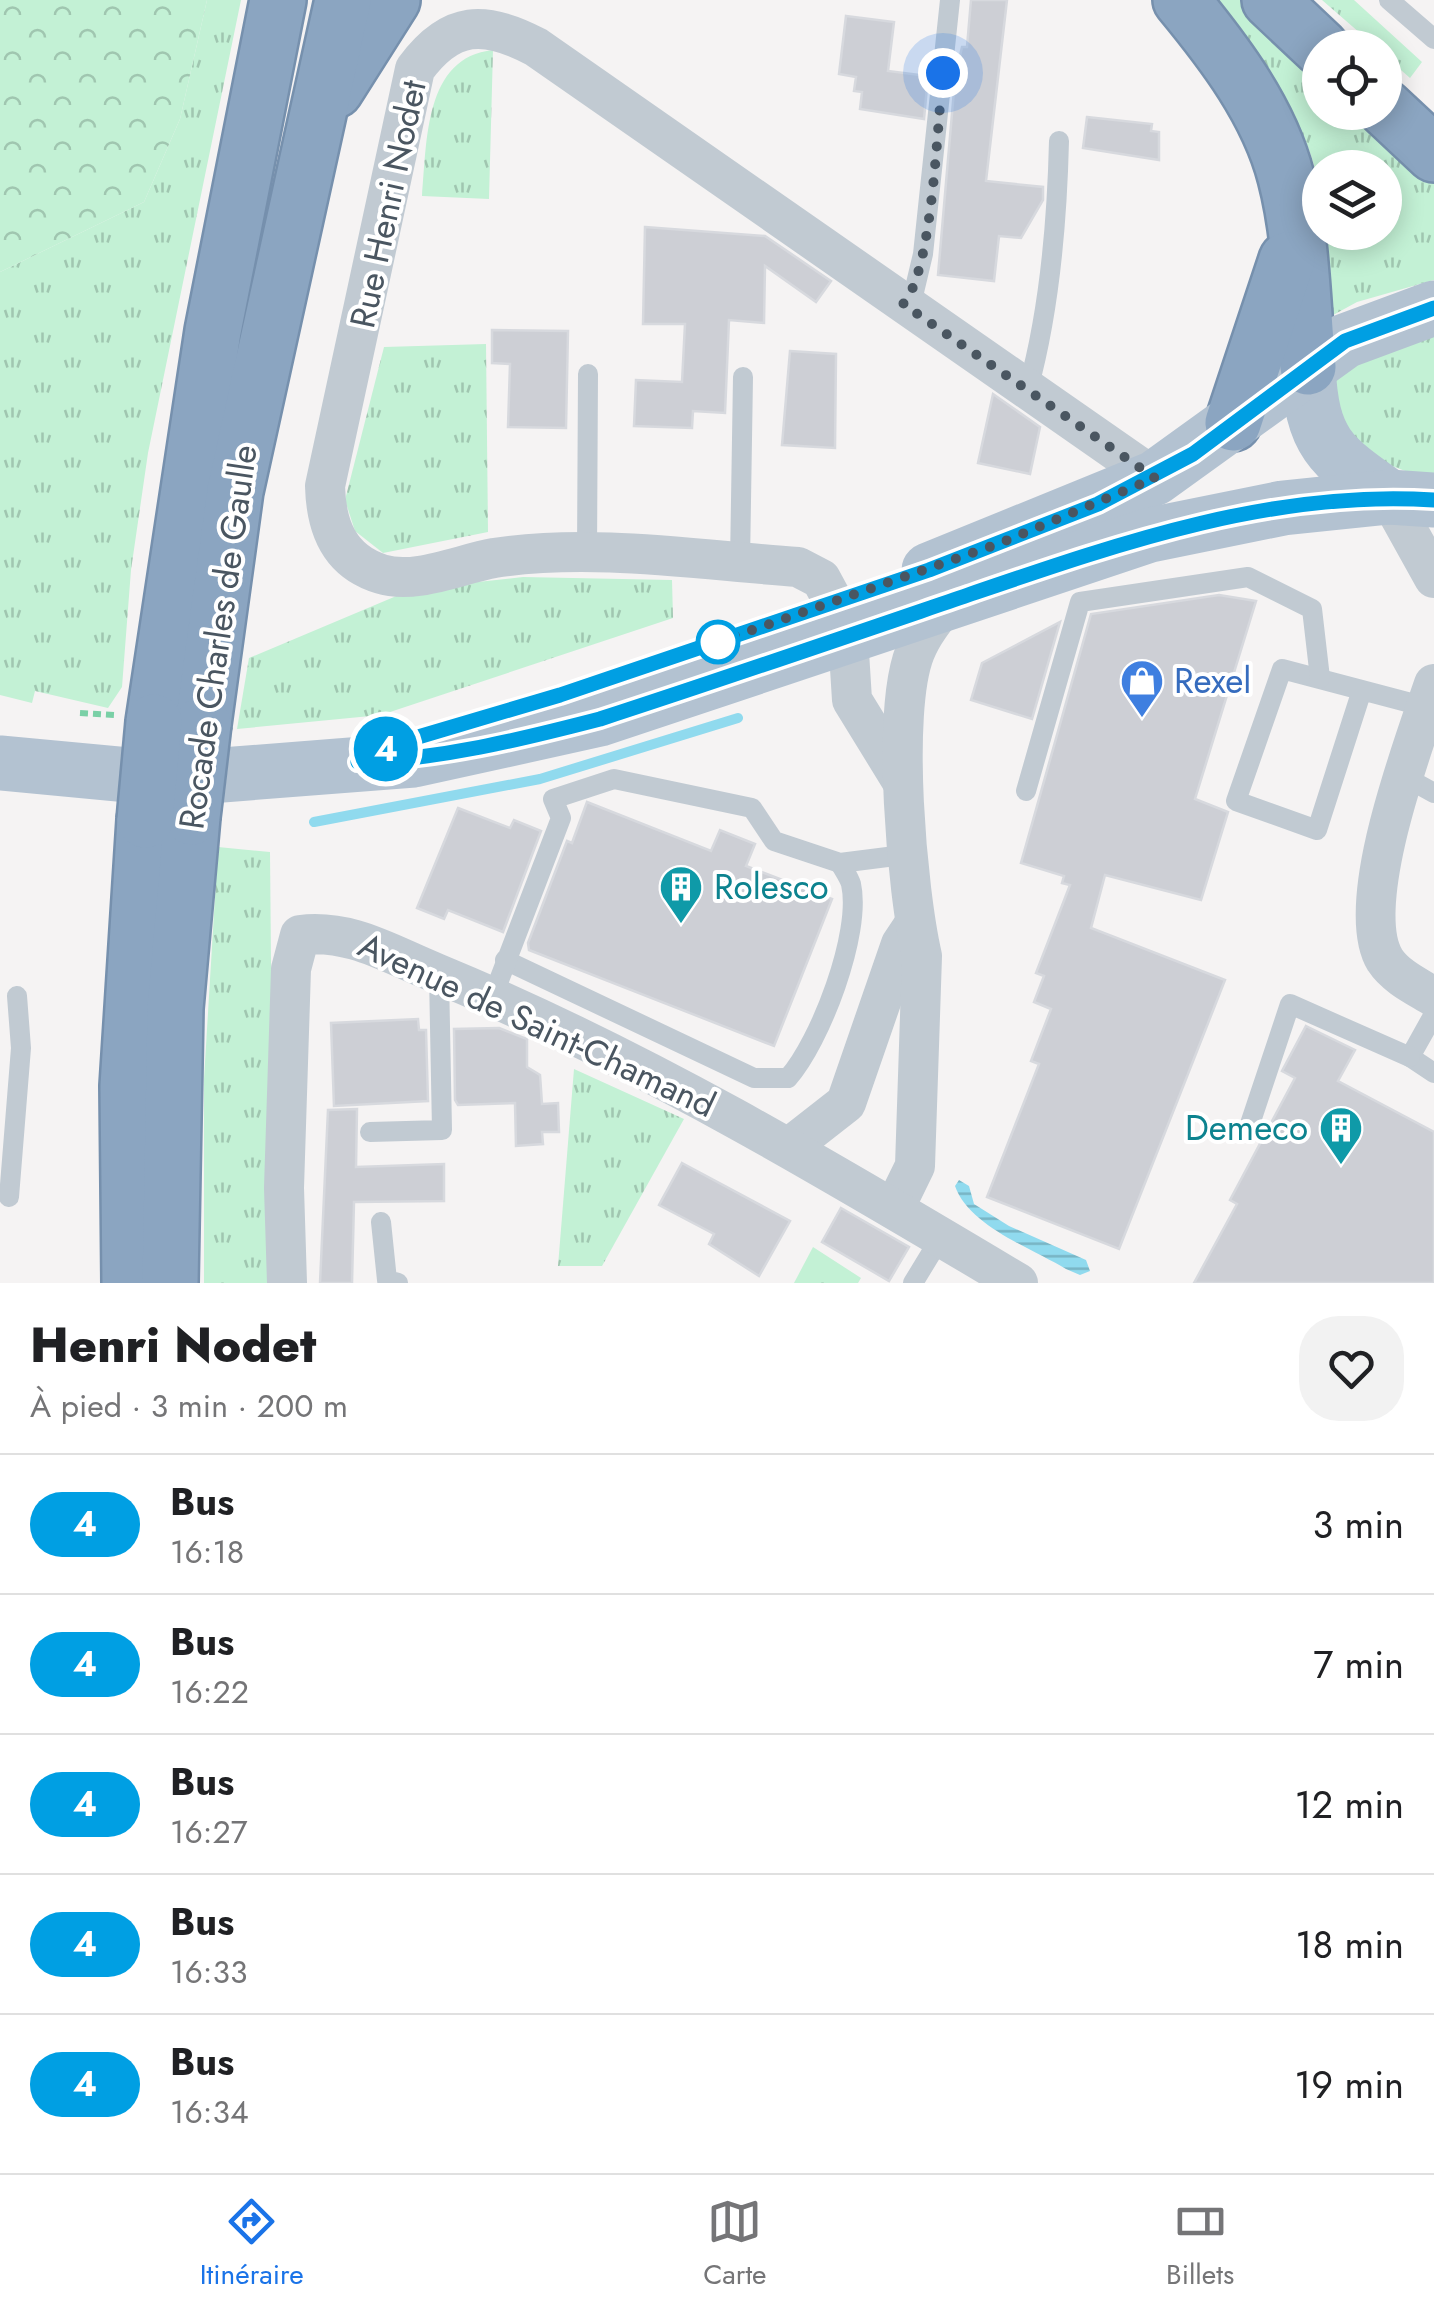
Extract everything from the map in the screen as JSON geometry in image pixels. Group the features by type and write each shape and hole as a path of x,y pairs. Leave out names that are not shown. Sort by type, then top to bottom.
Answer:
{"highway":[{"name":"Rocade Charles de Gaulle","path":"162,721 235,491 343,0"},
{"path":"314,122 392,0"},
{"path":"1181,0 1236,72 1286,176 1308,367"},
{"path":"1270,0 1302,31"},
{"name":"Rocade Charles de Gaulle","path":"170,1283 175,1008 162,721 214,331 273,12"},
{"path":"1402,124 1434,154"},
{"path":"1233,423 1295,233"},
{"name":"Rocade Charles de Gaulle","path":"130,1283 128,1086 169,818"}],"main road":[{"path":"0,763 171,778 414,760 518,741 600,719 780,659 840,619 1155,478 1308,367 1378,325 1434,308"},
{"path":"1308,367 1312,421 1321,441 1334,458 1421,534"},
{"path":"358,762 408,740 840,619 949,601 1150,535 1283,508 1421,534"}],"street":[{"name":"Rue Henri Nodet","path":"906,682 892,660 840,619 821,579 798,566 528,554 410,576 384,576 358,564 342,550 326,511 326,486 415,68 431,48 450,34 478,27 508,33 536,47 1155,478"},
{"path":"894,1209 915,1166 922,956 915,923 903,782 906,682 926,629 949,601"},
{"path":"840,619 852,700"},
{"path":"780,659 835,686 852,700 903,782"},
{"path":"1430,696 1420,785 1379,869 1374,904 1384,959 1406,980 1434,997"},
{"path":"791,1146 846,1103 902,944 915,923"},
{"name":"Avenue de Saint-Chamand","path":"288,1283 284,1188 291,969 300,935 334,931 439,974 499,978 791,1146 1018,1283"}],"lane":[{"path":"903,304 914,292 923,254 950,0"},
{"path":"1389,0 1434,39"},
{"path":"1028,389 1043,324 1058,201 1059,141"},
{"path":"587,554 588,374"},
{"path":"740,563 742,378"},
{"path":"1026,791 1080,602 1248,578 1312,609 1320,678"},
{"path":"1362,690 1316,830 1236,801 1282,668 1362,690 1430,696"},
{"path":"840,864 851,883 850,935 807,1056 788,1078 754,1078 499,978 562,818 553,799 614,779 752,808 774,841 840,864 911,854"},
{"path":"370,1132 442,1130 439,974"},
{"path":"9,1197 21,1048 18,996"},
{"path":"1248,1127 1290,1004 1410,1056 1434,1073"},
{"path":"1410,1056 1434,1014"},
{"path":"381,1222 387,1280 398,1283"},
{"path":"913,1283 941,1237"}],"path":[{"path":"80,713 162,721"}],"green space":[{"path":"0,0 207,0 180,119 144,202 0,272"},
{"path":"207,0 241,0 148,453 131,570 122,687 108,708 35,691 32,703 0,695 0,272 144,202 180,119"},
{"path":"1207,0 1245,0 1302,53 1302,130 1387,130 1434,173 1434,280 1357,302 1324,320 1324,250 1402,250 1402,150 1308,150 1290,110"},
{"path":"1322,0 1354,0 1387,30 1356,30"},
{"path":"1402,44 1422,62 1410,78 1402,71"},
{"path":"493,50 489,199 422,196 428,128 442,85 453,68 470,56"},
{"path":"1434,329 1434,476 1395,467 1338,433 1334,376"},
{"path":"486,344 488,532 383,553 355,531 345,500 384,347"},
{"path":"523,577 672,580 673,618 381,715 237,729 249,658 413,589"},
{"path":"218,847 270,852 274,1283 204,1283 204,1079"},
{"path":"574,1069 684,1119 602,1266 558,1266"},
{"path":"813,1247 861,1278 858,1283 794,1283"}],"water":[{"path":"959,1180 969,1186 974,1204 1009,1226 1086,1260 1090,1271 1080,1275 1066,1269 987,1224 962,1200 955,1186"}],"building":[{"path":"971,0 1007,0 986,181 1043,187 1043,200 1021,238 999,236 994,281 938,275 955,79 962,47 967,47"},
{"path":"846,16 894,22 888,71 928,76 924,119 860,109 862,92 854,91 856,77 839,74"},
{"path":"1087,117 1152,124 1151,131 1159,132 1159,160 1083,148"},
{"path":"645,227 765,236 831,281 816,302 765,266 764,323 729,320 725,413 693,411 692,428 634,426 636,380 682,382 685,324 643,324"},
{"path":"492,330 568,331 566,428 508,427 510,364 492,363"},
{"path":"790,351 836,354 835,448 782,445"},
{"path":"993,394 1040,427 1030,474 978,463"},
{"path":"1219,595 1256,601 1195,799 1228,812 1201,900 1105,875 1091,928 1225,980 1119,1249 987,1197 1039,1064 1031,1061 1051,1009 1034,1002 1044,976 1036,973 1070,885 1062,883 1064,876 1021,863 1091,614"},
{"path":"1060,622 1032,719 971,700 982,663"},
{"name":"Rolesco","path":"587,802 711,851 720,830 755,844 746,866 832,899 774,1046 529,950 528,943 567,841 572,843"},
{"path":"458,808 510,828 514,820 541,831 503,932 448,910 444,919 417,908"},
{"path":"418,1019 419,1030 426,1030 428,1101 334,1106 331,1023"},
{"name":"Demeco","path":"1306,1026 1355,1050 1338,1081 1434,1132 1434,1283 1194,1283 1237,1204 1230,1200 1295,1078 1282,1071"},
{"path":"499,1028 527,1039 527,1067 540,1075 542,1104 558,1103 559,1132 542,1132 543,1144 516,1146 515,1103 458,1105 455,1100 454,1029"},
{"path":"357,1109 356,1167 444,1164 444,1201 354,1202 352,1283 320,1283 328,1110"},
{"path":"682,1163 790,1221 759,1276 709,1244 714,1234 659,1205"},
{"path":"841,1208 909,1247 889,1281 822,1242"}],"waterway":[{"path":"314,822 540,779 738,718"}],"bus line":[{"name":"4","path":"1434,308 1378,325 1345,341 1193,454 1155,478 1098,504 929,570 529,706 408,740 358,762 414,760 518,741 600,719 1150,535 1283,508 1390,497 1434,500"}],"place":[{"name":"Rexel","path":"1142,719"},
{"name":"Rolesco","path":"681,925"},
{"name":"Demeco","path":"1341,1166"}],"route":[{"path":"718,642 929,570 1155,478 903,304 914,292 923,254 943,73"}]}
